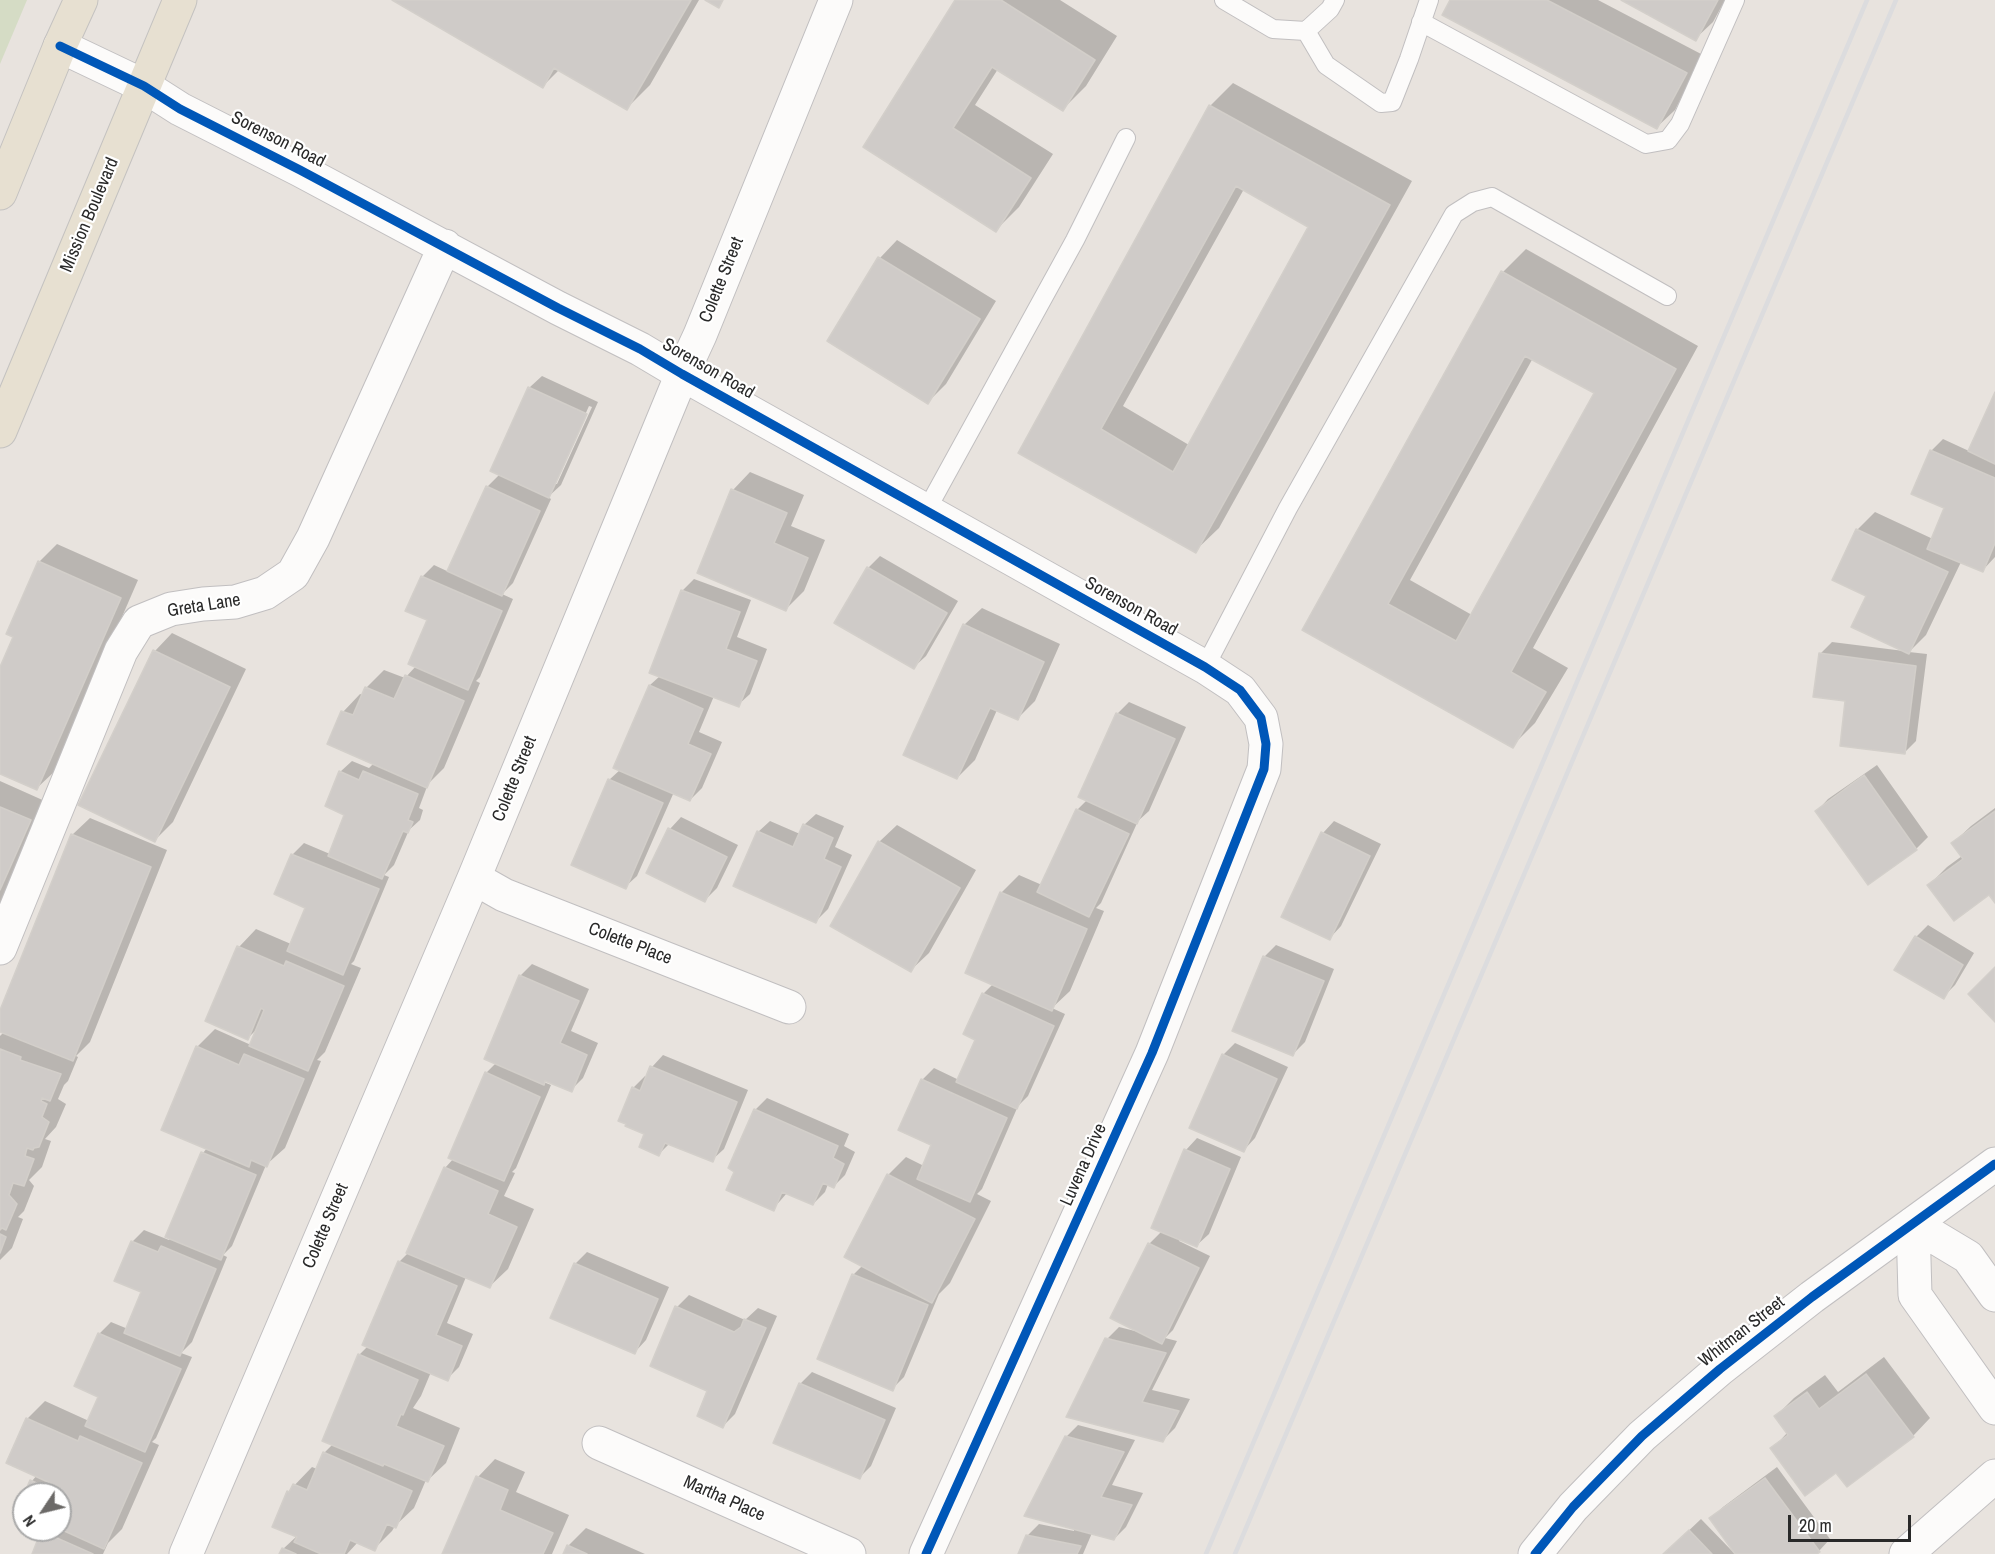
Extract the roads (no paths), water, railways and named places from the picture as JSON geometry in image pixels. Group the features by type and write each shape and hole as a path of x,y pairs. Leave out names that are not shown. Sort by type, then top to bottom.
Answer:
{"main road":[{"path":"0,193 81,0"},
{"name":"Mission Boulevard","path":"0,430 180,0"}],"street":[{"name":"Colette Street","path":"186,1554 474,878 700,335 836,0"},
{"name":"Sorenson Road","path":"60,46 144,86 180,110 640,349 1205,667 1240,690 1261,718 1266,744 1264,770 1259,784"},
{"name":"Greta Lane","path":"0,948 121,651 139,622 171,609 236,602 265,593 293,574 313,537 445,246"},
{"name":"Luvena Drive","path":"926,1554 1152,1053 1259,784"},
{"name":"Colette Place","path":"474,878 504,894 789,1007"},
{"name":"Whitman Street","path":"1535,1554 1573,1507 1642,1436 1720,1369 1812,1297 1995,1164"},
{"path":"1913,1224 1968,1257 1995,1295"},
{"path":"1913,1224 1915,1295 1995,1408"},
{"name":"Martha Place","path":"599,1443 849,1554"},
{"path":"1906,1554 1995,1476"}],"lane":[{"path":"1224,0 1273,29 1306,31 1330,9 1335,0"},
{"path":"1306,31 1326,65 1381,103 1392,102 1429,0"},
{"path":"1421,22 1646,144 1668,140 1680,124 1735,0"},
{"path":"926,510 1075,240 1126,138"},
{"path":"1205,667 1288,508 1454,214 1473,202 1492,197 1667,296"}],"railway":[{"path":"1206,1554 1867,0"},
{"path":"1235,1554 1896,0"}]}
